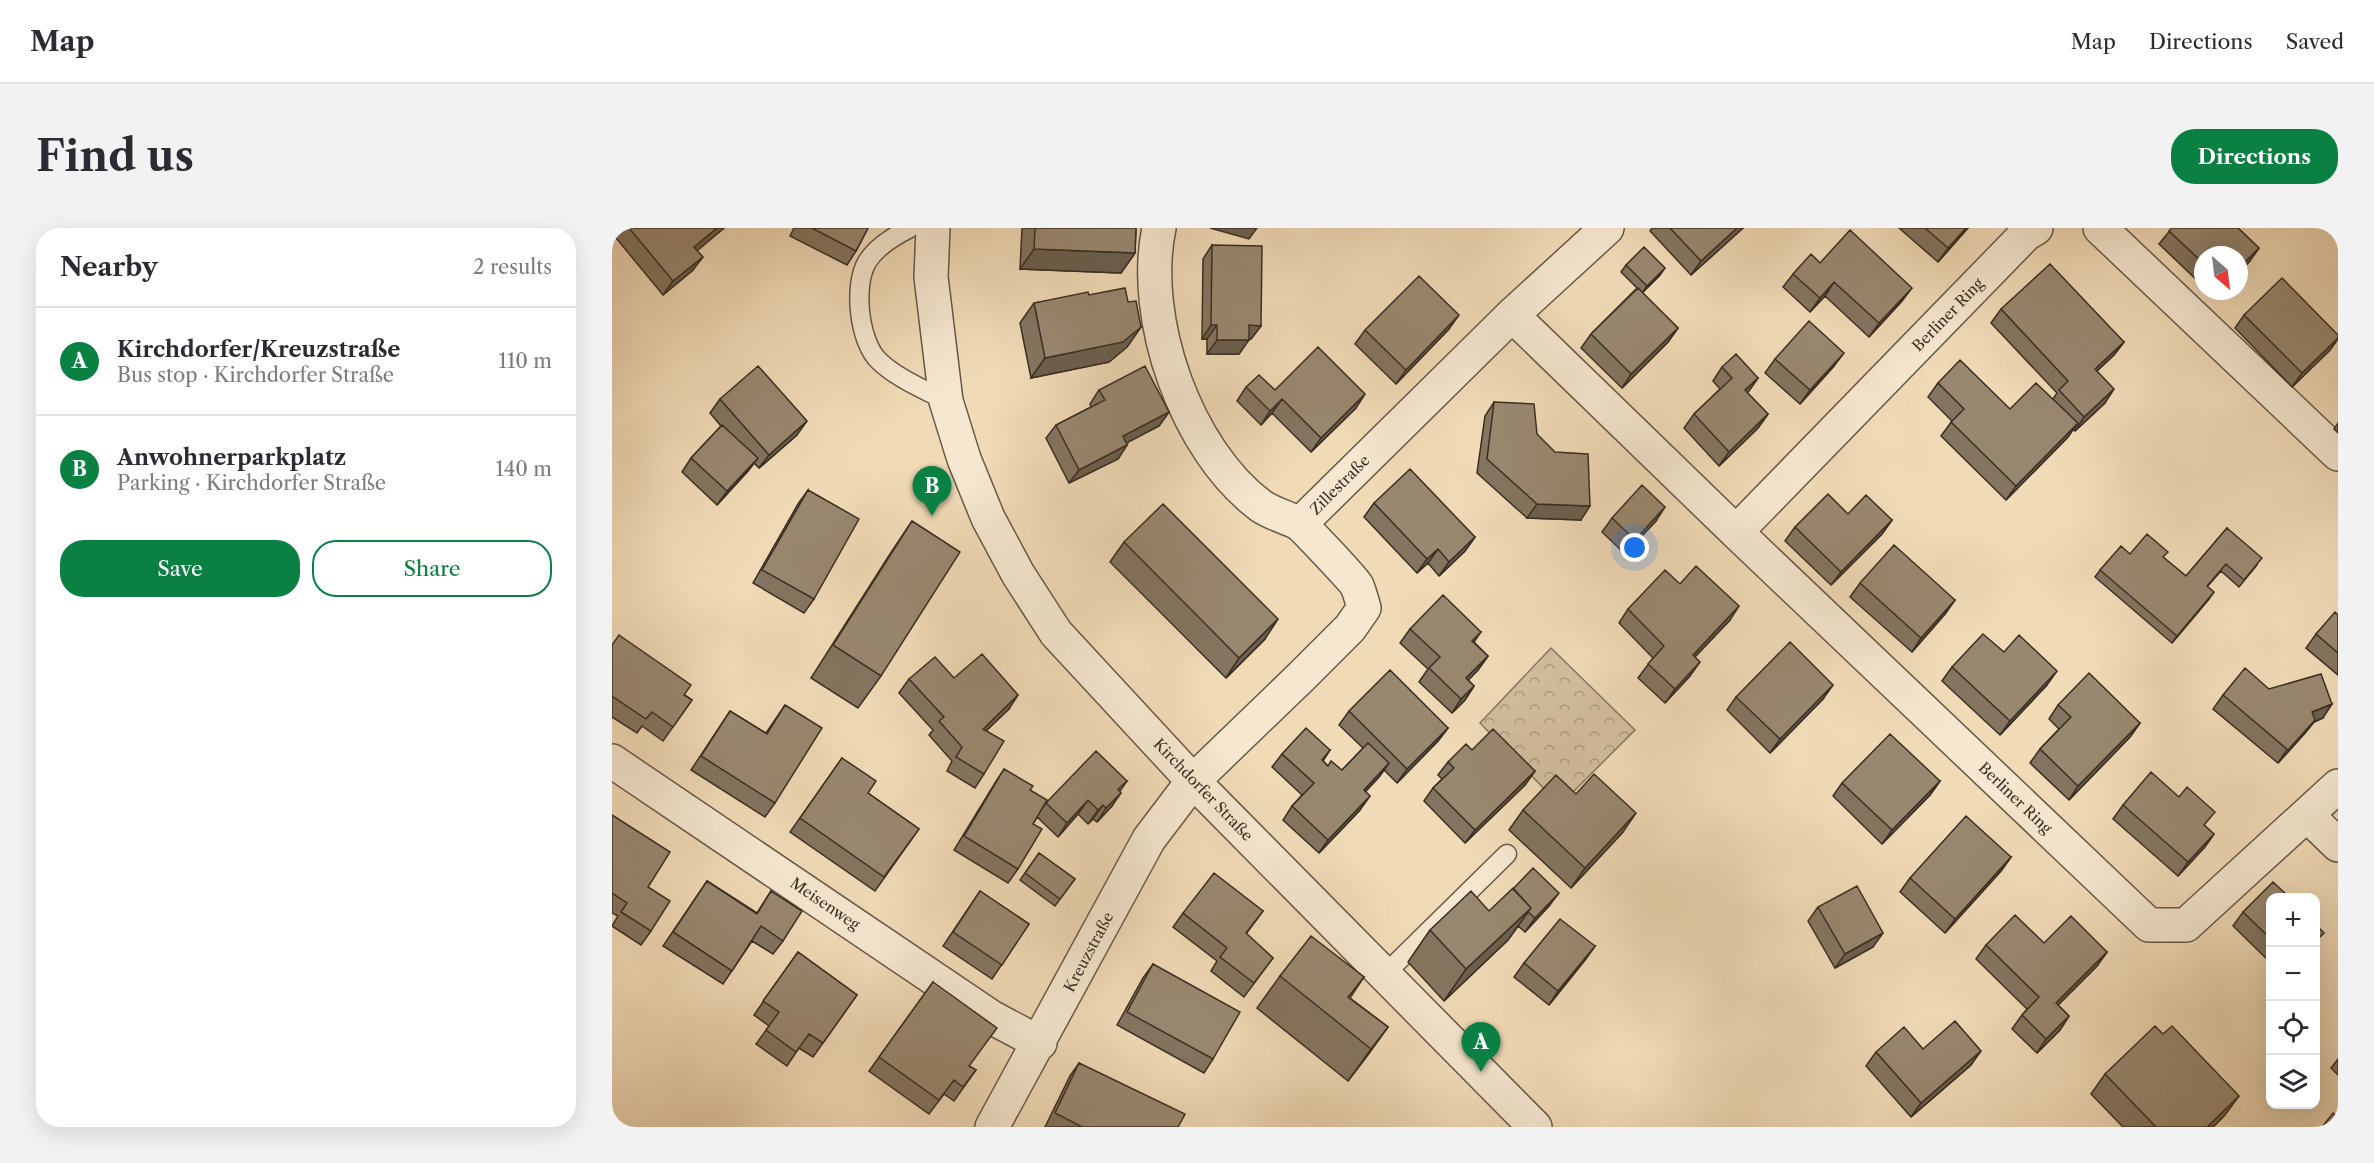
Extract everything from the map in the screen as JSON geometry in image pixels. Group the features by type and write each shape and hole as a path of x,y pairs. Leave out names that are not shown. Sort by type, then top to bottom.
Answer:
{"street":[{"name":"Kirchdorfer Straße","path":"933,228 931,277 946,401 964,459 988,518 1017,574 1056,633 1193,781 1535,1127"},
{"path":"1159,228 1154,278 1161,329 1168,363 1185,405 1221,467 1262,506 1281,517 1300,524"},
{"name":"Zillestraße","path":"1193,781 1350,628 1364,608 1357,585 1300,524 1512,315 1607,228"},
{"name":"Berliner Ring","path":"1736,532 2026,234 2036,228"},
{"path":"2100,228 2338,454"},
{"name":"Berliner Ring","path":"1512,315 2150,926 2186,925 2338,786"},
{"name":"Meisenweg","path":"612,761 991,1017 1040,1043"},
{"name":"Kreuzstraße","path":"993,1127 1149,839 1193,781"},
{"path":"2307,815 2338,845"}],"lane":[{"path":"910,228 876,250 866,263 861,279 860,311 864,339 869,350 879,362 902,378 946,401"},
{"path":"1384,975 1507,854"}],"green space":[{"path":"1551,648 1635,730 1560,805 1480,723"}],"building":[{"path":"629,228 717,228 694,247 703,257 673,281"},
{"path":"812,228 868,228 856,251"},
{"path":"1035,228 1136,228 1135,253 1034,249"},
{"path":"1670,228 1737,228 1701,261"},
{"path":"1925,228 1966,228 1948,248"},
{"path":"2172,228 2238,228 2259,248 2248,259 2248,246 2194,246 2194,255 2169,231"},
{"path":"1850,230 1912,288 1879,323 1834,282 1820,298 1793,274 1811,254 1820,263"},
{"path":"1212,245 1262,246 1261,326 1249,325 1249,340 1217,340 1217,325 1211,325"},
{"path":"1644,247 1665,268 1647,286 1626,265"},
{"path":"2050,264 2124,342 2095,369 2114,389 2084,417 2059,390 2068,381 2001,309"},
{"path":"1419,276 1459,315 1406,370 1365,330"},
{"path":"2282,278 2338,335 2338,338 2302,373 2244,315"},
{"path":"1125,288 1128,302 1136,301 1141,327 1123,342 1045,358 1034,303 1088,292 1089,295"},
{"path":"1638,288 1678,328 1631,374 1591,334"},
{"path":"1809,321 1844,353 1810,390 1775,359"},
{"path":"1318,347 1365,394 1321,438 1282,399 1270,411 1246,387 1259,375 1275,390"},
{"path":"1736,354 1758,378 1745,390 1768,414 1729,452 1694,414 1732,378 1722,367"},
{"path":"1960,360 2010,409 2036,383 2078,423 2016,486 1951,422 1964,409 1938,383"},
{"path":"758,366 807,421 769,455 720,399"},
{"path":"1145,366 1169,412 1123,436 1127,445 1079,470 1056,425 1105,400 1099,390"},
{"path":"1494,402 1534,404 1537,434 1555,452 1588,454 1590,506 1537,504 1487,459"},
{"path":"722,425 758,458 727,491 691,458"},
{"path":"1410,469 1475,537 1449,562 1438,549 1427,559 1374,503"},
{"path":"1642,485 1665,507 1635,540 1612,518"},
{"path":"808,490 859,519 814,599 762,570"},
{"path":"1828,494 1848,514 1866,495 1892,520 1841,572 1795,527"},
{"path":"1163,504 1278,619 1239,658 1124,542"},
{"path":"912,521 960,552 881,676 833,645"},
{"path":"2227,528 2262,558 2244,580 2226,564 2207,586 2214,592 2177,636 2100,570 2121,546 2130,554 2147,534 2168,552 2163,557 2186,576"},
{"path":"1894,545 1955,600 1921,638 1860,583"},
{"path":"1696,566 1739,606 1693,655 1700,662 1675,689 1648,664 1664,646 1628,609 1665,570 1680,584"},
{"path":"1443,595 1481,632 1472,641 1488,656 1466,678 1474,686 1461,699 1429,668 1440,657 1410,629"},
{"path":"2335,612 2338,615 2338,653 2316,634"},
{"path":"1983,634 2004,652 2019,635 2057,671 2010,721 1952,667"},
{"path":"619,635 691,685 684,695 692,700 673,727 652,712 646,719 612,696 612,645"},
{"path":"1790,642 1833,685 1780,739 1736,697"},
{"path":"982,654 1018,695 983,729 1004,741 984,774 956,757 962,747 939,721 944,717 909,679 935,657 954,678"},
{"path":"2245,668 2269,689 2321,674 2332,704 2312,712 2315,720 2288,750 2223,695"},
{"path":"1390,670 1448,728 1407,769 1349,711"},
{"path":"2089,673 2140,723 2078,786 2040,749 2071,717 2058,705"},
{"path":"785,705 822,728 775,803 701,756 730,711 767,734"},
{"path":"1306,728 1330,750 1322,760 1328,766 1331,761 1342,770 1368,743 1389,763 1364,790 1370,796 1328,840 1292,806 1314,783 1282,754"},
{"path":"1493,729 1535,771 1475,830 1433,788 1454,768 1448,762 1466,744 1472,750"},
{"path":"1890,734 1940,781 1892,830 1842,783"},
{"path":"1096,751 1127,781 1118,789 1121,793 1106,808 1103,805 1098,810 1088,800 1067,823 1046,803"},
{"path":"842,758 876,781 868,793 919,829 884,877 800,818"},
{"path":"1004,769 1033,786 1030,790 1047,800 1033,824 1042,829 1018,869 964,836"},
{"path":"2151,772 2179,797 2187,787 2215,812 2204,825 2214,834 2188,862 2123,805"},
{"path":"1594,774 1636,813 1585,868 1523,810 1556,775 1576,794"},
{"path":"612,815 670,852 648,887 670,901 651,931 621,912 627,903 612,893"},
{"path":"1966,816 2011,857 1955,919 1910,878"},
{"path":"1039,853 1075,879 1060,899 1025,873"},
{"path":"1533,868 1559,893 1535,918 1528,912 1531,908 1513,889"},
{"path":"1214,873 1263,911 1246,933 1273,958 1254,983 1220,957 1227,948 1183,913"},
{"path":"707,881 757,914 771,891 802,911 783,941 761,926 732,971 673,932"},
{"path":"2273,882 2285,893 2266,893 2266,934 2243,912"},
{"path":"1857,886 1883,933 1845,954 1818,907"},
{"path":"1513,888 1531,908 1466,969 1430,930 1471,891 1489,911"},
{"path":"980,891 1029,924 1002,965 953,932"},
{"path":"2015,915 2044,943 2071,916 2107,952 2056,1003 2069,1016 2046,1039 2022,1015 2039,997 1986,945"},
{"path":"1560,919 1595,946 1558,991 1524,963"},
{"path":"1311,936 1364,977 1348,997 1388,1027 1371,1049 1280,976"},
{"path":"798,952 857,995 823,1043 809,1034 796,1052 766,1030 779,1012 763,1001"},
{"path":"1153,964 1240,1012 1213,1059 1127,1012"},
{"path":"933,982 997,1028 969,1066 976,1070 963,1087 954,1080 939,1100 879,1057"},
{"path":"1955,1021 1981,1051 1921,1103 1876,1052 1904,1027 1923,1049"},
{"path":"2155,1026 2163,1034 2172,1026 2239,1096 2207,1127 2156,1127 2105,1074"},
{"path":"1079,1063 1185,1114 1178,1127 1082,1127 1055,1113"},
{"path":"2333,1113 2338,1117 2338,1127 2322,1127"}],"place":[{"name":"Anwohnerparkplatz","path":"932,516"},
{"name":"Kirchdorfer/Kreuzstraße","path":"1481,1072"}]}
